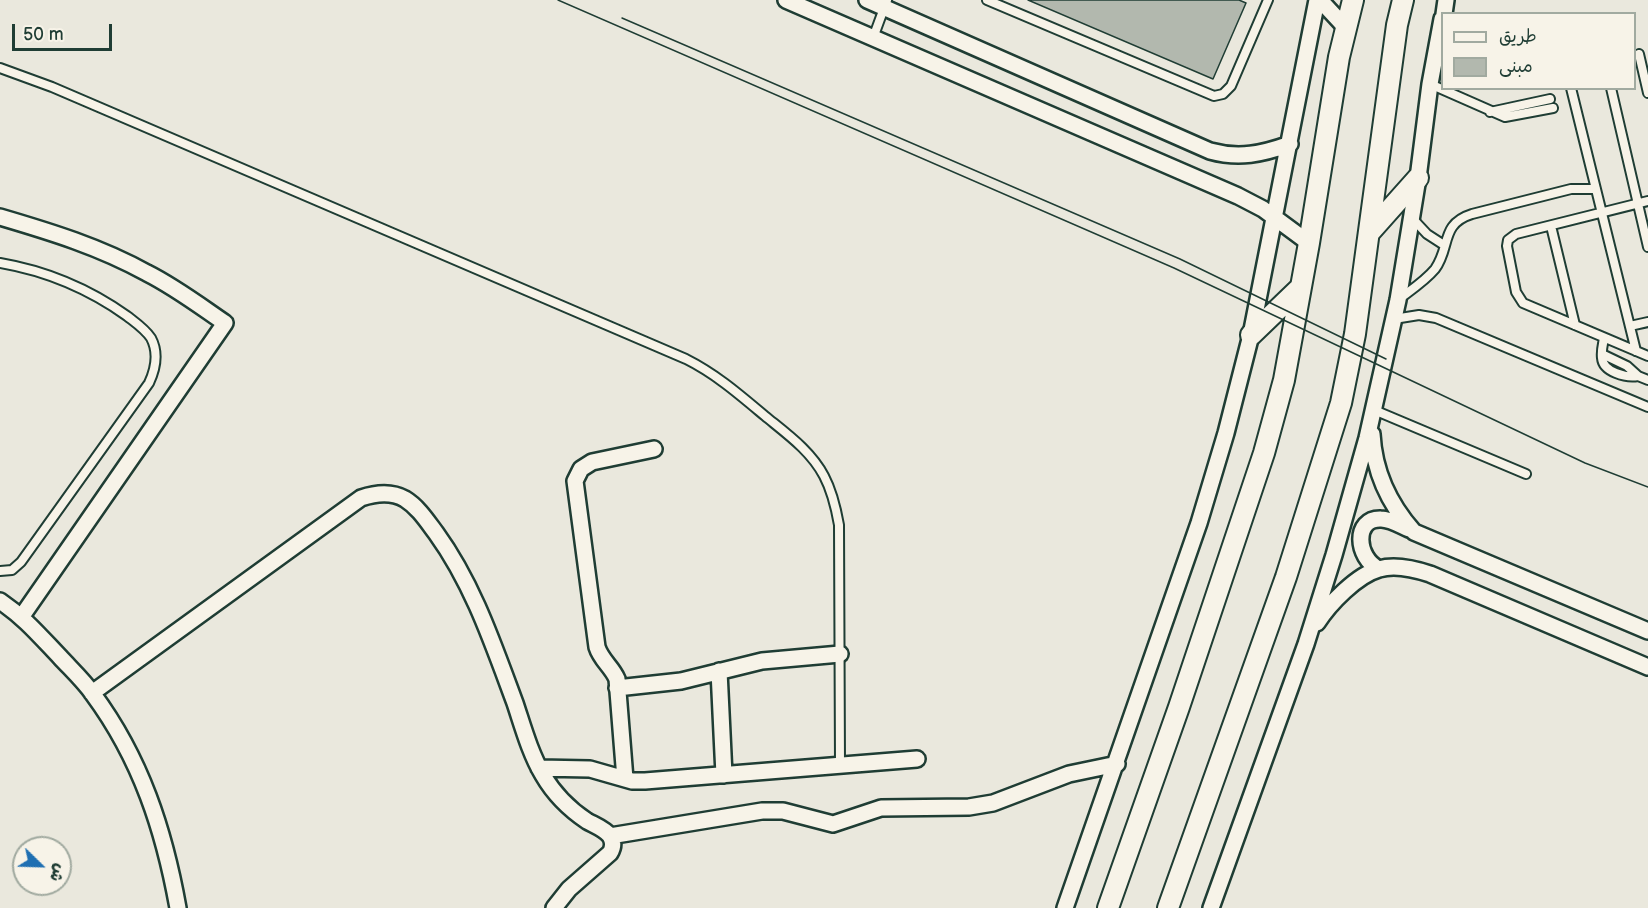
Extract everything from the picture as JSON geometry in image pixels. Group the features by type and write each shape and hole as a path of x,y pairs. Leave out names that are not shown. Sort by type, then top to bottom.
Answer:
{"main road":[{"path":"1108,908 1179,707 1264,453 1284,380 1339,57 1353,0"},
{"path":"1168,908 1286,577 1341,403 1355,334 1397,26 1403,0"},
{"path":"1369,233 1419,178"},
{"path":"1251,335 1301,287"}],"street":[{"path":"786,0 1251,202 1309,243"},
{"path":"867,0 886,4 1210,151 1248,156 1290,144"},
{"path":"1319,0 1346,28"},
{"path":"1065,908 1199,523 1226,433 1251,335 1319,0"},
{"path":"1211,908 1306,644 1334,555 1374,410 1398,300 1419,178 1430,84 1441,29"},
{"path":"0,217 51,232 117,257 179,291 225,323 22,616"},
{"path":"1374,410 1373,445 1380,478 1394,507 1414,532"},
{"path":"625,779 618,688 614,672 600,656 597,647 575,482 581,469 592,462 654,448"},
{"path":"92,693 361,498 372,494 394,495 405,499 421,513 446,548 472,593 539,768 561,800 610,836 612,844 610,853 568,890 554,908"},
{"path":"1648,631 1383,519 1367,524 1362,534 1362,551 1368,562 1379,568 1403,568 1430,574 1648,667"},
{"path":"1306,644 1321,618 1341,595 1379,568"},
{"path":"0,601 22,616 92,693 118,732 140,774 157,817 170,863 178,908"},
{"path":"618,688 681,681 762,660 840,654"},
{"path":"718,671 724,775"},
{"path":"539,768 590,769 645,782 917,759"},
{"path":"610,836 762,811 783,811 833,824 881,808 981,806 1069,774 1117,764"}],"lane":[{"path":"987,0 1214,96 1223,94 1231,87 1268,0"},
{"path":"873,38 886,4"},
{"path":"1648,52 1637,54 1648,93"},
{"path":"0,68 52,87 673,353 723,381 808,453 823,475 834,499 839,525 840,765"},
{"path":"1430,84 1441,89"},
{"path":"1443,90 1490,112 1551,104"},
{"path":"1571,90 1636,351"},
{"path":"1611,90 1648,248"},
{"path":"1398,300 1437,267 1453,225 1465,216 1571,189 1596,189"},
{"path":"1648,201 1516,234 1508,240 1507,251 1516,292 1527,306 1648,356"},
{"path":"1412,218 1427,234 1444,245"},
{"path":"1551,226 1575,326"},
{"path":"0,263 36,271 68,282 114,307 144,329 155,349 156,361 149,383 21,562 12,570 0,570"},
{"path":"1394,319 1419,315 1436,318 1648,407"},
{"path":"1630,326 1648,322"},
{"path":"1604,338 1602,354 1631,368 1638,376 1648,380"},
{"path":"1374,410 1526,474"}],"building":[{"path":"1028,0 1239,0 1246,3 1213,79"}],"tram line":[{"path":"558,0 1174,268 1585,463 1648,487"},
{"path":"622,18 1180,259 1386,359"}]}
